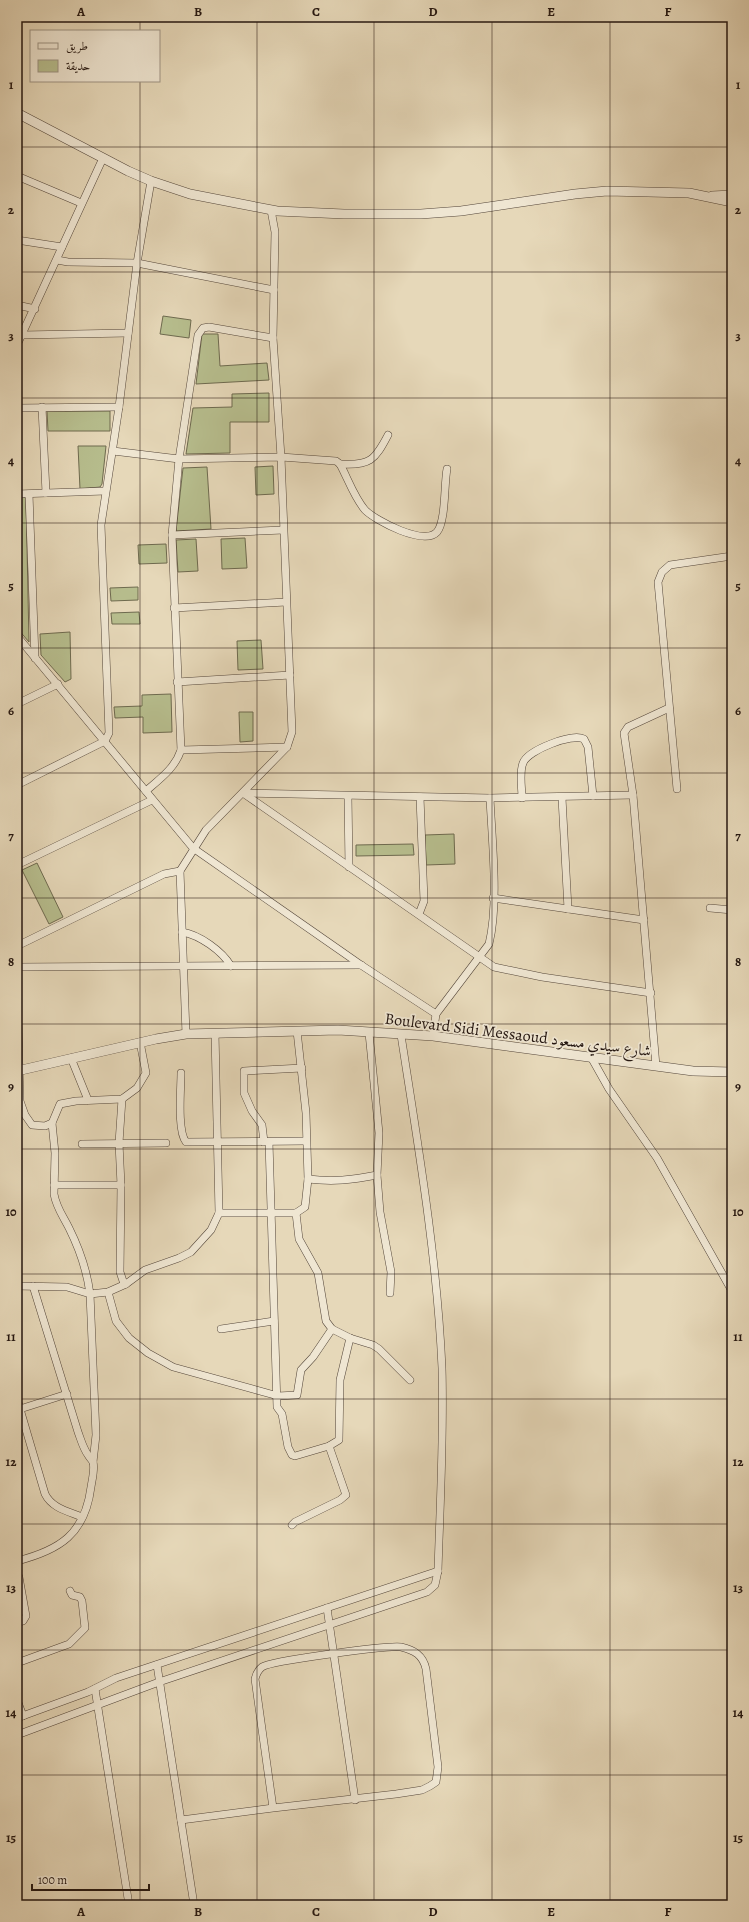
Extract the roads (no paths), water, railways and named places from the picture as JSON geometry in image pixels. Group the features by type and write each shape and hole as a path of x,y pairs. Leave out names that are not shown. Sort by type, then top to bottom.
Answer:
{"street":[{"path":"17,113 103,158 151,181 190,194 271,210 344,214 421,214 461,211 575,194 607,191 689,193 732,202"},
{"path":"17,345 35,309 81,203 103,158"},
{"path":"17,176 81,203"},
{"path":"17,785 105,741 108,737 110,726 101,525 119,407 137,263 151,181"},
{"path":"709,196 719,194 732,195"},
{"path":"186,1034 180,871 193,848 206,830 287,747 290,741 293,721 286,602 281,457 273,338 275,232 271,210"},
{"path":"17,240 62,247"},
{"path":"57,260 68,262 137,263 274,290"},
{"path":"17,305 35,309"},
{"path":"146,791 170,770 177,761 182,750 177,682 172,535 179,459 195,348 200,331 203,328 209,327 273,338"},
{"path":"22,335 128,333"},
{"path":"42,407 46,493"},
{"path":"17,408 119,407"},
{"path":"112,451 179,459 281,457 331,460 340,464 361,464 375,458 388,435"},
{"path":"340,464 356,497 365,510 387,524 420,537 433,535 439,528 447,469"},
{"path":"17,494 105,491"},
{"path":"29,494 35,658"},
{"path":"172,535 283,530"},
{"path":"677,789 658,582 662,572 670,565 732,556"},
{"path":"174,608 286,602"},
{"path":"17,636 193,848 361,965 436,1014"},
{"path":"177,682 290,675"},
{"path":"17,704 58,684"},
{"path":"656,1066 633,795 625,729 669,708"},
{"path":"522,798 521,768 526,758 543,748 575,737 584,739 588,746 593,796"},
{"path":"182,750 287,747"},
{"path":"243,793 490,798 562,798 633,795"},
{"path":"243,793 494,967 651,993"},
{"path":"348,796 349,867"},
{"path":"419,914 424,901 420,797"},
{"path":"433,1036 436,1014 480,958 489,944 492,933 493,898 490,798"},
{"path":"562,798 568,909"},
{"path":"17,865 152,800"},
{"path":"17,946 164,874 180,871"},
{"path":"493,898 644,920"},
{"path":"710,908 732,910"},
{"path":"182,932 192,934 218,952 231,966"},
{"path":"17,967 361,965"},
{"path":"17,984 20,1101 25,1115 32,1124 37,1126 45,1126 52,1123"},
{"name":"Boulevard Sidi Messaoud شارع سيدي مسعود","path":"19,1071 140,1042 186,1034 338,1030 433,1036 693,1071 732,1072"},
{"path":"219,1213 296,1213 305,1207 308,1179 302,1068 297,1031"},
{"path":"17,1286 67,1288 90,1294 108,1292 126,1284 145,1270 179,1258 191,1252 212,1230 219,1213 215,1033"},
{"path":"369,1033 379,1133 377,1175 380,1212 391,1272 390,1293"},
{"path":"17,1735 159,1682 427,1592 435,1585 438,1571 443,1419 438,1310 424,1186 401,1035"},
{"path":"17,1561 37,1556 63,1543 71,1536 87,1506 90,1494 96,1435 90,1294 88,1279 76,1244 56,1203 54,1185 55,1137 52,1123 60,1104 88,1100 122,1099 137,1088 146,1072 140,1042"},
{"path":"591,1057 609,1089 657,1158 732,1291"},
{"path":"71,1058 88,1100"},
{"path":"302,1068 244,1071 244,1093 252,1111 262,1125 266,1142 272,1214 274,1321 278,1396 277,1407 282,1414 288,1447 292,1455 295,1456 337,1443 340,1436 340,1380 350,1338"},
{"path":"181,1073 181,1126 183,1139 186,1142 306,1141"},
{"path":"122,1099 119,1143 121,1185 120,1272 123,1281 126,1284"},
{"path":"82,1144 166,1143"},
{"path":"308,1179 332,1182 354,1180 377,1175"},
{"path":"54,1185 121,1185"},
{"path":"296,1213 299,1239 316,1269 324,1315 332,1329 350,1338 366,1342 379,1350 410,1380"},
{"path":"33,1286 78,1432 84,1448 93,1462"},
{"path":"108,1292 116,1321 129,1338 148,1353 173,1367 278,1396 297,1395 301,1370 313,1357 332,1329"},
{"path":"221,1329 274,1321"},
{"path":"20,1409 67,1394"},
{"path":"17,1399 44,1494 53,1505 82,1517"},
{"path":"292,1525 294,1522 340,1500 346,1495 329,1446"},
{"path":"17,1700 20,1717 95,1689 112,1680 438,1571"},
{"path":"17,1573 26,1616 23,1621 17,1623"},
{"path":"17,1663 69,1644 86,1628 82,1601 80,1597 72,1595 70,1591"},
{"path":"327,1608 355,1800"},
{"path":"181,1820 273,1808 355,1800 422,1790 436,1782 438,1777 437,1755 425,1662 420,1655 411,1650 399,1647 334,1653 263,1666 256,1675 256,1691 273,1808"},
{"path":"157,1665 194,1905"},
{"path":"95,1689 129,1905"}]}
